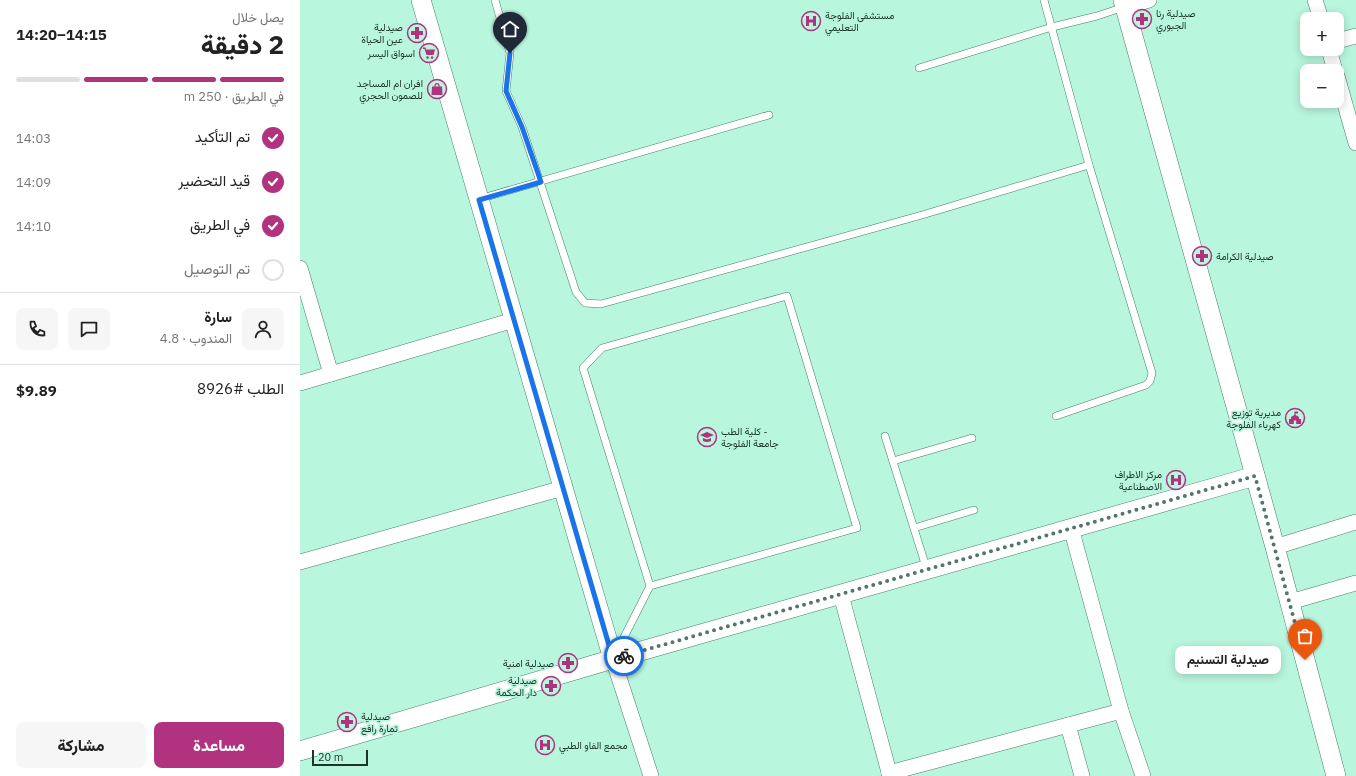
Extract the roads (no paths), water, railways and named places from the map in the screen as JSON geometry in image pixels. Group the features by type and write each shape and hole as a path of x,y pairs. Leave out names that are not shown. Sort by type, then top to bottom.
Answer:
{"street":[{"path":"421,0 613,659 652,776"},
{"path":"1148,0 1124,3 1275,547 1336,776"},
{"path":"1315,0 1319,12"},
{"path":"1344,39 1356,36"},
{"path":"1344,101 1356,143"},
{"path":"300,268 331,374"},
{"path":"300,383 514,320"},
{"path":"300,751 613,659 1255,476"},
{"path":"300,562 563,488"},
{"path":"1275,547 1356,522"},
{"path":"1071,528 1121,711 1143,776"},
{"path":"1290,602 1356,583"},
{"path":"841,595 889,775 1121,711"},
{"path":"1068,725 1082,776"}],"lane":[{"path":"495,0 510,53 506,91 522,127 576,292 585,303 601,304 922,215 1089,165"},
{"path":"1044,0 1089,165 1152,373 1152,377 1146,385 1056,416"},
{"path":"919,68 1052,27 1097,16 1124,3"},
{"path":"479,200 769,115"},
{"path":"613,659 650,586 583,368 602,348 787,296 857,528 650,586"},
{"path":"885,436 927,570"},
{"path":"893,461 972,438"},
{"path":"914,528 974,510"}],"place":[{"name":"صيدلية رنا الجبوري","path":"1142,19"},
{"name":"مستشفى الفلوجة التعليمي","path":"811,21"},
{"name":"صيدلية عين الحياة","path":"417,33"},
{"name":"اسواق اليسر","path":"429,53"},
{"name":"افران ام المساجد للصمون الحجري","path":"437,89"},
{"name":"صيدلية الكرامة","path":"1202,256"},
{"name":"مديرية توزيع كهرباء الفلوجة","path":"1295,418"},
{"name":"كلية الطب - جامعة الفلوجة","path":"707,437"},
{"name":"مركز الاطراف الاصطناعية","path":"1176,480"},
{"name":"صيدلية التسنيم","path":"1305,660"},
{"name":"صيدلية امنية","path":"568,663"},
{"name":"صيدلية دار الحكمة","path":"551,686"},
{"name":"صيدلية تمارة رافع","path":"347,722"},
{"name":"مجمع الفاو الطبي","path":"545,745"}]}
